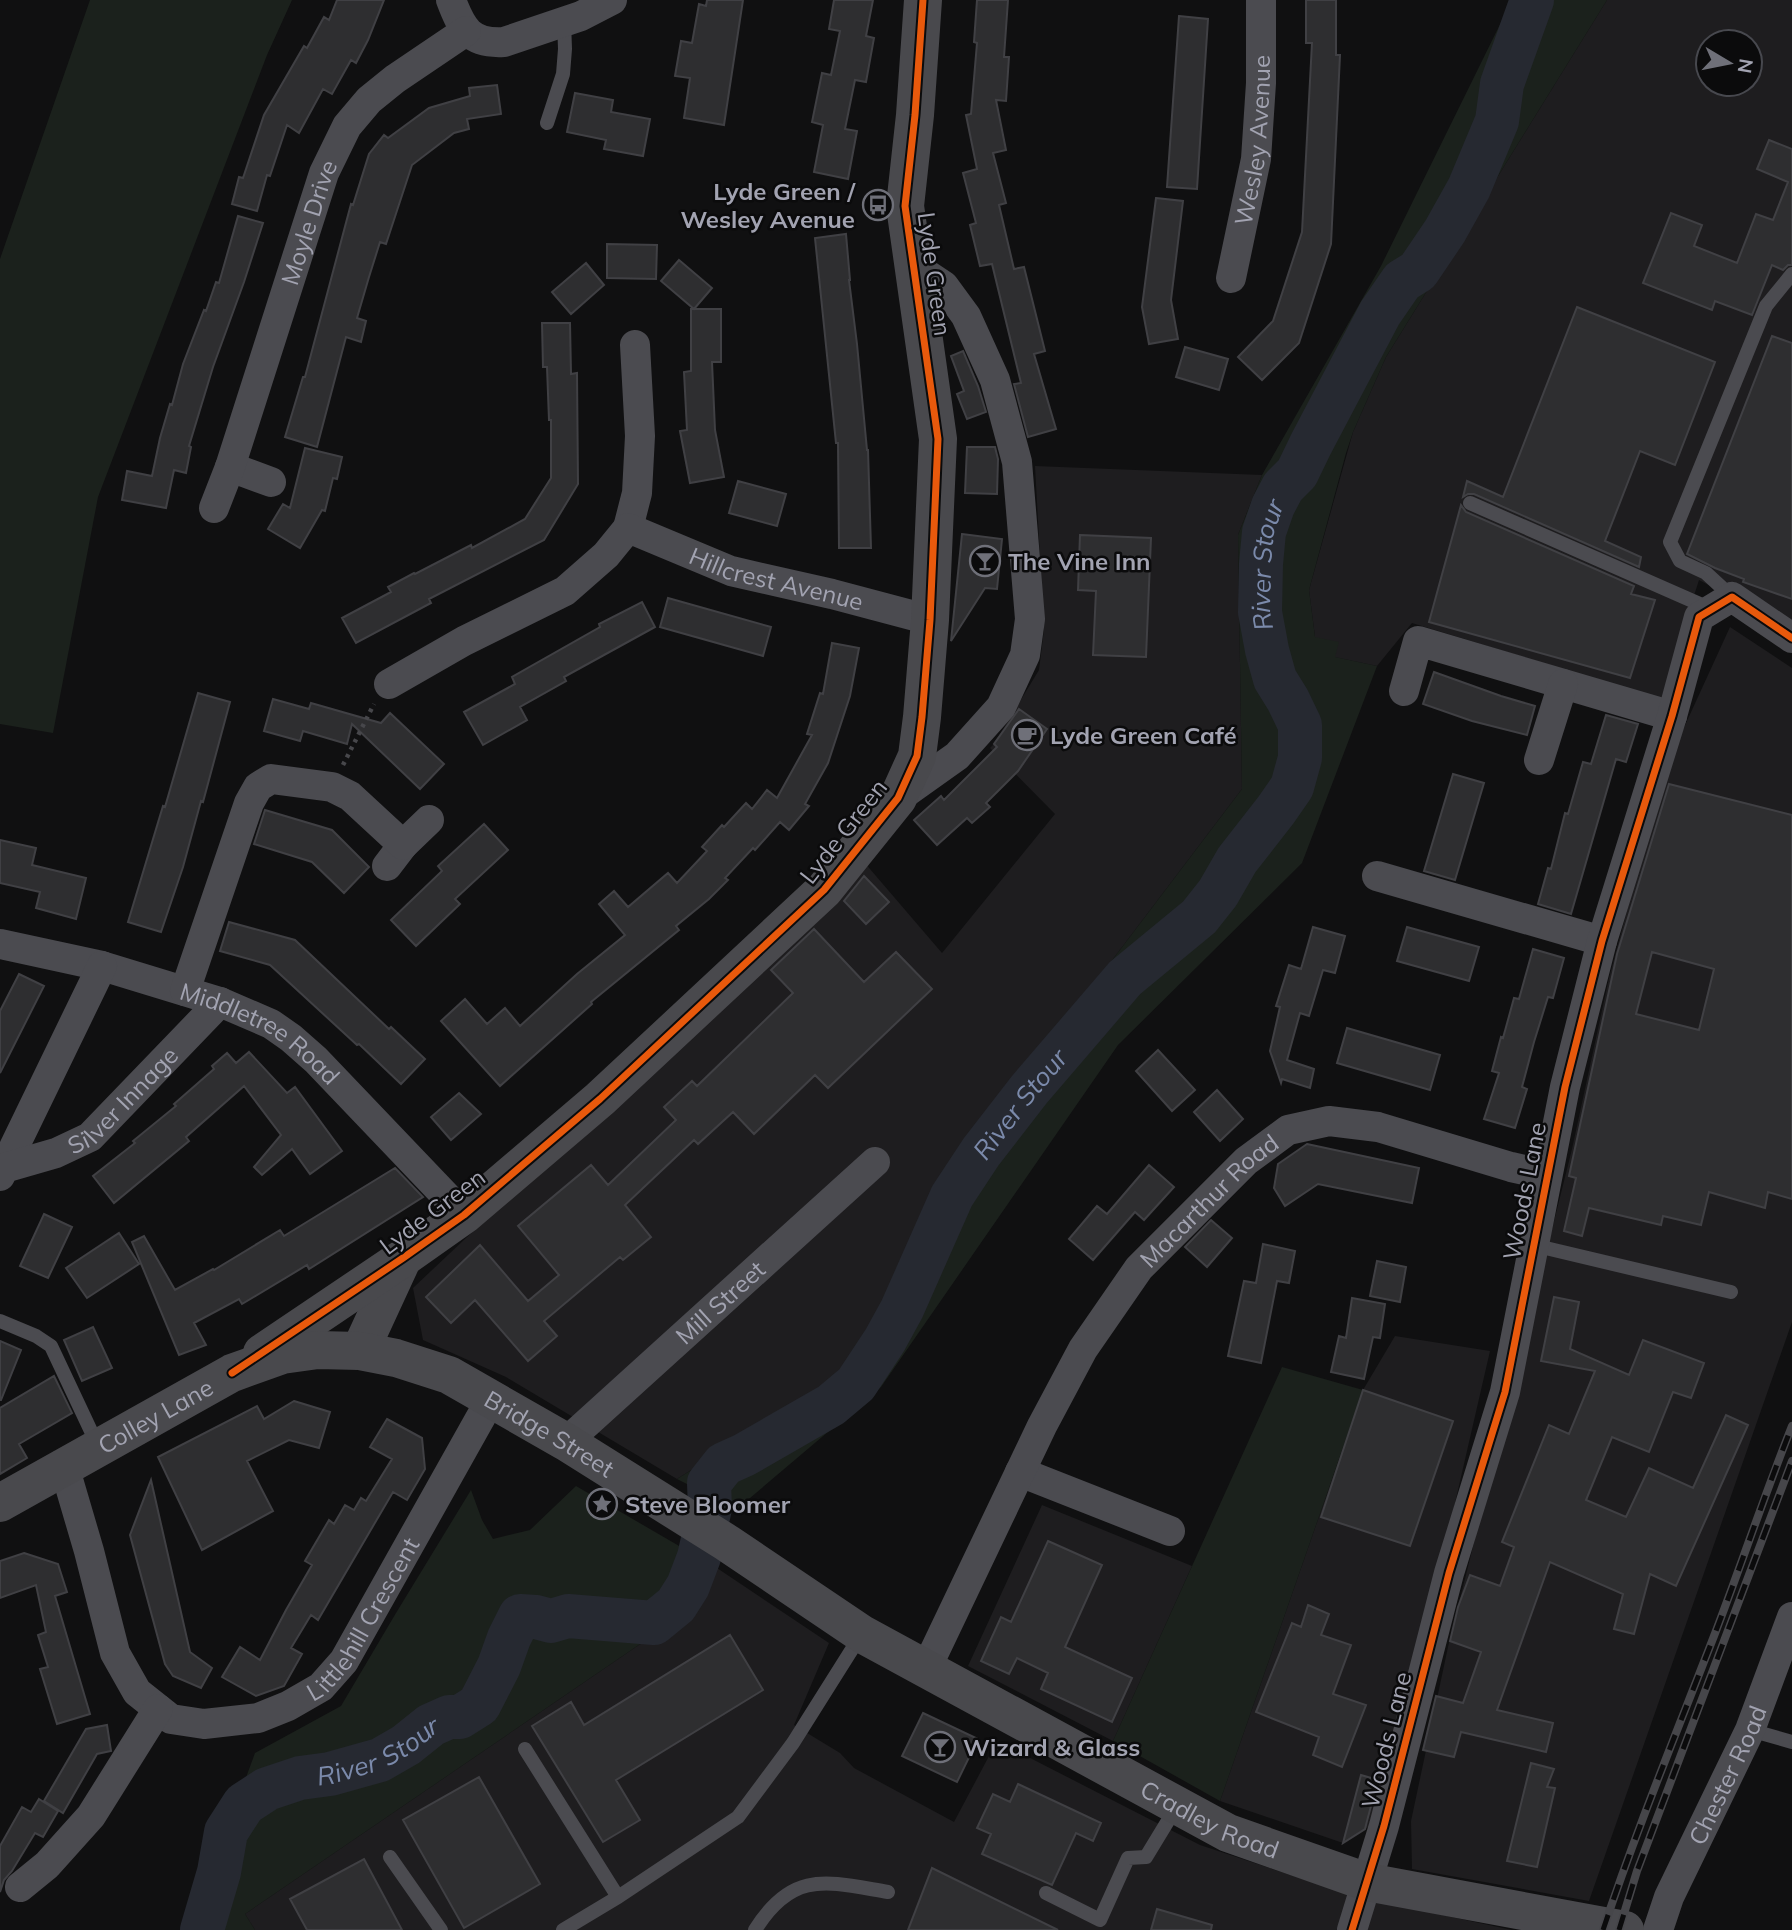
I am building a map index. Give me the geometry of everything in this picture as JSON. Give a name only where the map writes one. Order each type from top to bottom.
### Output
[{"type":"main road","name":"Lyde Green","points":[[232,1373],[464,1215],[600,1100],[824,890],[898,798],[917,756],[930,620],[938,439],[905,206],[923,0]]},
{"type":"main road","name":"Lyde Green","points":[[360,1351],[403,1258]]},
{"type":"main road","name":"Bridge Street","points":[[360,1351],[396,1358],[449,1375],[566,1442],[727,1542]]},
{"type":"main road","name":"Colley Lane","points":[[0,1503],[232,1373],[282,1355],[299,1352],[360,1351]]},
{"type":"main road","name":"Cradley Road","points":[[727,1542],[862,1633],[1228,1833],[1367,1882],[1625,1930]]},
{"type":"street","points":[[451,0],[460,25],[481,40],[492,43],[504,42],[581,16],[612,0]]},
{"type":"street","name":"Wesley Avenue","points":[[1231,278],[1256,159],[1261,83],[1261,0]]},
{"type":"street","name":"Moyle Drive","points":[[214,508],[230,467],[324,173],[347,126],[369,100],[395,79],[466,31]]},
{"type":"street","points":[[898,798],[957,756],[1001,707],[1025,655],[1030,619],[1017,462],[995,380],[966,316],[944,286],[914,265]]},
{"type":"street","points":[[389,684],[464,641],[565,590],[606,555],[628,528],[637,493],[640,436],[635,345]]},
{"type":"street","points":[[230,467],[271,482]]},
{"type":"street","name":"Hillcrest Avenue","points":[[628,528],[731,571],[930,620]]},
{"type":"street","points":[[1722,604],[1792,638]]},
{"type":"street","name":"Woods Lane","points":[[1352,1930],[1449,1573],[1505,1392],[1565,1087],[1602,941],[1672,716],[1699,617],[1722,604]]},
{"type":"street","points":[[1404,691],[1418,641],[1672,716]]},
{"type":"street","points":[[1539,760],[1563,684]]},
{"type":"street","points":[[186,991],[249,803],[258,787],[271,779],[332,788],[351,796],[395,855],[429,820]]},
{"type":"street","points":[[1377,876],[1602,941]]},
{"type":"street","name":"Middletree Road","points":[[0,944],[102,966],[220,1002],[271,1024],[316,1060],[464,1215]]},
{"type":"street","name":"Silver Innage","points":[[2,1172],[102,966]]},
{"type":"street","name":"Silver Innage","points":[[2,1172],[56,1153],[89,1137],[220,1002]]},
{"type":"street","name":"Macarthur Road","points":[[926,1667],[1042,1426],[1083,1349],[1139,1268],[1246,1161],[1288,1130],[1329,1121],[1378,1127],[1511,1167],[1547,1175]]},
{"type":"street","name":"Mill Street","points":[[566,1442],[875,1162]]},
{"type":"street","name":"Littlehill Crescent","points":[[64,1466],[115,1653],[137,1692],[170,1720],[204,1724],[258,1717],[288,1706],[321,1687],[344,1661],[491,1399]]},
{"type":"street","points":[[1020,1472],[1170,1531]]},
{"type":"street","name":"Chester Road","points":[[1658,1930],[1669,1897],[1750,1730],[1792,1617]]},
{"type":"street","points":[[20,1888],[47,1865],[91,1816],[158,1709]]},
{"type":"lane","points":[[547,123],[563,74],[564,21]]},
{"type":"lane","points":[[1722,604],[1706,573],[1680,561],[1670,542],[1766,306],[1792,274]]},
{"type":"lane","points":[[1470,503],[1722,604]]},
{"type":"lane","points":[[1533,1245],[1731,1292]]},
{"type":"lane","points":[[0,1321],[36,1336],[51,1346],[99,1447]]},
{"type":"lane","points":[[563,1930],[618,1897],[738,1817],[793,1743],[862,1633]]},
{"type":"lane","points":[[1750,1730],[1792,1742]]},
{"type":"lane","points":[[525,1749],[618,1897]]},
{"type":"lane","points":[[1046,1893],[1100,1920],[1128,1858],[1146,1857],[1177,1805]]},
{"type":"lane","points":[[390,1857],[441,1930]]},
{"type":"lane","points":[[755,1930],[769,1909],[788,1894],[807,1885],[827,1882],[888,1892]]},
{"type":"path","points":[[332,788],[377,698],[389,684]]},
{"type":"shaded area","points":[[90,0],[292,0],[267,55],[98,497],[53,733],[0,724],[0,259]]},
{"type":"shaded area","points":[[1512,0],[1607,0],[1386,357],[1353,432],[1309,590],[1315,637],[1339,642],[1335,657],[1377,666],[1302,863],[1118,1045],[881,1387],[737,1509],[677,1479],[852,1370],[922,1225],[972,1145],[1242,789],[1238,535],[1262,475],[1381,266]]},
{"type":"shaded area","points":[[1607,0],[1792,0],[1792,629],[1699,580],[1661,699],[1412,623],[1377,666],[1334,657],[1315,637],[1309,590],[1353,432],[1386,357]]},
{"type":"shaded area","points":[[1035,466],[1262,475],[1238,535],[1242,789],[972,1145],[922,1225],[852,1370],[677,1479],[506,1377],[423,1340],[413,1288],[864,862],[942,953],[1055,814],[990,748],[1039,670],[1044,630]]},
{"type":"shaded area","points":[[1730,627],[1792,668],[1792,1322],[1589,1901],[1412,1869],[1411,1821],[1448,1647],[1572,1149],[1609,978],[1665,769]]},
{"type":"shaded area","points":[[1395,1336],[1490,1351],[1449,1529],[1373,1824],[1343,1843],[1220,1801],[1363,1390]]},
{"type":"shaded area","points":[[1282,1367],[1363,1390],[1220,1801],[1113,1741]]},
{"type":"shaded area","points":[[576,1486],[717,1568],[687,1612],[245,1914],[255,1930],[202,1930],[219,1872],[226,1832],[255,1753],[341,1706],[471,1490],[482,1520],[493,1539],[530,1530]]},
{"type":"shaded area","points":[[1042,1505],[1192,1566],[1113,1741],[968,1666]]},
{"type":"shaded area","points":[[717,1568],[829,1643],[794,1725],[840,1753],[854,1768],[954,1822],[997,1741],[1200,1845],[1354,1896],[1512,1930],[255,1930],[245,1914],[687,1612]]},
{"type":"building","points":[[337,0],[384,0],[356,63],[351,60],[332,94],[323,89],[299,133],[287,125],[270,176],[267,175],[257,211],[232,204],[239,177],[243,178],[264,115],[304,46],[307,48],[324,17],[329,20]]},
{"type":"building","points":[[707,0],[743,0],[724,125],[684,118],[690,78],[675,76],[681,41],[692,43],[699,4],[706,6]]},
{"type":"building","points":[[834,0],[873,0],[866,36],[874,38],[866,82],[855,80],[845,129],[857,131],[848,179],[814,172],[823,125],[812,122],[822,73],[831,75],[840,31],[829,29]]},
{"type":"building","points":[[977,0],[1008,0],[1004,57],[1009,57],[1006,101],[996,100],[1006,150],[993,153],[1006,203],[999,205],[1014,269],[1024,267],[1045,351],[1034,354],[1056,429],[1028,437],[1014,384],[1021,383],[992,264],[980,266],[970,225],[976,223],[963,173],[977,169],[966,115],[971,114],[977,43],[974,42]]},
{"type":"building","points":[[1306,0],[1336,0],[1336,55],[1340,55],[1331,244],[1299,343],[1262,380],[1238,357],[1273,321],[1302,232],[1312,43],[1306,43]]},
{"type":"building","points":[[1179,16],[1208,19],[1197,189],[1167,187]]},
{"type":"building","points":[[497,85],[501,114],[467,119],[469,129],[454,133],[412,165],[386,244],[380,242],[357,318],[366,321],[361,342],[346,337],[317,447],[285,437],[305,377],[351,204],[353,205],[369,154],[384,135],[388,138],[429,108],[470,96],[469,88]]},
{"type":"building","points":[[575,93],[613,100],[611,112],[650,119],[643,156],[604,149],[606,140],[567,132]]},
{"type":"building","points":[[1769,140],[1792,149],[1792,265],[1783,270],[1772,265],[1752,315],[1715,301],[1712,310],[1643,283],[1671,213],[1702,225],[1694,246],[1737,263],[1756,214],[1773,220],[1788,182],[1757,169]]},
{"type":"building","points":[[1156,198],[1183,201],[1171,300],[1178,339],[1149,344],[1142,307]]},
{"type":"building","points":[[238,216],[263,223],[213,367],[189,446],[186,473],[174,470],[166,508],[122,500],[127,471],[152,476],[160,438],[183,364],[216,282],[219,283]]},
{"type":"building","points":[[846,234],[868,450],[871,548],[839,548],[838,443],[815,238]]},
{"type":"building","points":[[607,244],[657,245],[656,279],[607,278]]},
{"type":"building","points":[[679,260],[712,288],[694,309],[661,281]]},
{"type":"building","points":[[586,263],[604,285],[571,314],[552,292]]},
{"type":"building","points":[[1577,307],[1715,362],[1675,465],[1640,451],[1605,541],[1641,557],[1639,567],[1474,494],[1463,497],[1467,481],[1503,497]]},
{"type":"building","points":[[691,309],[721,309],[721,362],[712,362],[715,430],[724,477],[690,483],[680,431],[687,430],[684,372],[691,371]]},
{"type":"building","points":[[542,323],[570,323],[571,374],[577,373],[578,484],[544,540],[429,599],[431,603],[356,643],[342,618],[391,592],[388,587],[471,545],[472,548],[525,519],[551,478],[551,420],[547,367],[543,367]]},
{"type":"building","points":[[1772,336],[1792,343],[1792,599],[1743,582],[1744,579],[1687,554]]},
{"type":"building","points":[[1185,347],[1228,359],[1219,390],[1176,377]]},
{"type":"building","points":[[963,351],[986,412],[967,419],[957,394],[964,391],[951,356]]},
{"type":"building","points":[[967,447],[995,447],[998,459],[997,494],[965,493]]},
{"type":"building","points":[[305,448],[342,457],[337,479],[333,478],[325,511],[322,510],[300,548],[268,529],[283,504],[290,508]]},
{"type":"building","points":[[738,481],[786,494],[777,526],[729,513]]},
{"type":"building","points":[[1461,505],[1466,512],[1634,586],[1631,594],[1655,600],[1630,678],[1429,622]]},
{"type":"building","points":[[962,534],[1002,539],[997,589],[985,588],[951,641]]},
{"type":"building","points":[[1080,535],[1151,538],[1146,657],[1093,655],[1096,591],[1078,590]]},
{"type":"building","points":[[668,598],[771,627],[763,656],[660,627]]},
{"type":"building","points":[[642,602],[655,627],[564,677],[566,681],[520,707],[527,720],[483,745],[464,712],[515,684],[512,677],[600,627],[599,624]]},
{"type":"building","points":[[832,643],[859,648],[850,696],[828,763],[805,804],[809,806],[789,830],[780,822],[725,878],[728,880],[709,899],[676,926],[679,930],[591,1002],[592,1004],[500,1086],[441,1021],[465,999],[487,1024],[505,1008],[520,1026],[625,935],[599,904],[614,891],[628,907],[668,873],[677,883],[707,851],[702,847],[746,803],[752,809],[767,790],[777,798],[812,735],[807,734],[820,693],[823,694]]},
{"type":"building","points":[[1434,672],[1535,706],[1527,735],[1472,721],[1423,704]]},
{"type":"building","points":[[198,693],[230,702],[203,802],[201,801],[161,932],[128,922]]},
{"type":"building","points":[[273,699],[309,709],[311,703],[381,723],[390,713],[444,764],[420,789],[352,724],[347,744],[303,731],[300,741],[264,731]]},
{"type":"building","points":[[1019,709],[1047,729],[1018,771],[986,803],[990,807],[972,823],[967,818],[937,845],[914,820],[941,796],[944,800],[997,747],[994,744]]},
{"type":"building","points":[[1606,715],[1638,724],[1626,762],[1616,759],[1571,914],[1538,904],[1583,762],[1591,764]]},
{"type":"building","points":[[1453,774],[1484,783],[1455,880],[1424,871]]},
{"type":"building","points":[[1669,784],[1792,815],[1792,1199],[1768,1192],[1765,1208],[1709,1192],[1701,1225],[1663,1216],[1661,1225],[1589,1208],[1582,1236],[1564,1231],[1576,1178],[1569,1176],[1617,954]],"holes":[[[1652,952],[1714,969],[1699,1030],[1636,1014]]]},
{"type":"building","points":[[265,810],[332,830],[369,867],[344,893],[312,862],[254,844]]},
{"type":"building","points":[[484,824],[508,850],[455,899],[460,904],[416,946],[391,920],[442,871],[438,866]]},
{"type":"building","points":[[0,840],[36,848],[32,865],[86,878],[76,919],[36,908],[40,892],[0,883]]},
{"type":"building","points":[[864,876],[889,902],[866,924],[844,901]]},
{"type":"building","points":[[229,922],[295,940],[389,1029],[391,1027],[425,1059],[401,1084],[270,965],[220,951]]},
{"type":"building","points":[[1313,927],[1345,936],[1335,973],[1323,970],[1309,1016],[1300,1013],[1287,1060],[1314,1069],[1310,1088],[1282,1079],[1281,1083],[1270,1051],[1280,1007],[1276,1006],[1289,965],[1301,969]]},
{"type":"building","points":[[1407,927],[1479,947],[1469,981],[1397,961]]},
{"type":"building","points":[[814,929],[864,982],[896,952],[932,989],[828,1088],[815,1075],[754,1134],[733,1112],[698,1144],[694,1140],[625,1205],[651,1237],[623,1260],[620,1257],[544,1321],[557,1336],[528,1361],[475,1300],[451,1323],[426,1297],[480,1245],[528,1301],[559,1275],[518,1226],[591,1165],[608,1185],[676,1120],[664,1107],[692,1081],[697,1086],[793,993],[771,970]]},
{"type":"building","points":[[1533,949],[1564,958],[1553,998],[1548,997],[1534,1042],[1522,1087],[1527,1089],[1515,1128],[1484,1119],[1499,1073],[1492,1071],[1501,1037],[1503,1038],[1514,998],[1519,999]]},
{"type":"building","points":[[19,974],[44,986],[0,1073],[0,1011]]},
{"type":"building","points":[[1347,1028],[1440,1055],[1430,1090],[1337,1063]]},
{"type":"building","points":[[1158,1050],[1195,1090],[1172,1111],[1136,1071]]},
{"type":"building","points":[[249,1052],[287,1093],[295,1087],[342,1151],[310,1174],[292,1149],[262,1175],[254,1167],[281,1135],[244,1086],[186,1137],[189,1141],[114,1203],[93,1176],[176,1106],[174,1104],[214,1069],[212,1066],[227,1053],[236,1063]]},
{"type":"building","points":[[1217,1090],[1243,1119],[1220,1141],[1194,1112]]},
{"type":"building","points":[[459,1093],[481,1114],[451,1140],[431,1117]]},
{"type":"building","points":[[1307,1144],[1419,1168],[1412,1203],[1318,1184],[1285,1206],[1274,1188],[1278,1164]]},
{"type":"building","points":[[1149,1165],[1174,1187],[1144,1220],[1135,1212],[1093,1260],[1069,1239],[1097,1206],[1107,1214]]},
{"type":"building","points":[[395,1168],[423,1197],[309,1269],[307,1265],[242,1304],[239,1299],[194,1323],[206,1345],[179,1355],[132,1242],[144,1236],[175,1290],[280,1230],[284,1236]]},
{"type":"building","points":[[44,1214],[72,1227],[48,1278],[20,1266]]},
{"type":"building","points":[[1211,1220],[1232,1238],[1207,1267],[1185,1247]]},
{"type":"building","points":[[119,1233],[139,1264],[87,1298],[66,1268]]},
{"type":"building","points":[[1263,1244],[1295,1251],[1289,1283],[1277,1281],[1261,1363],[1228,1356],[1244,1281],[1256,1283]]},
{"type":"building","points":[[1377,1261],[1406,1267],[1400,1302],[1370,1296]]},
{"type":"building","points":[[1554,1297],[1579,1302],[1570,1349],[1629,1375],[1643,1340],[1704,1363],[1691,1398],[1673,1392],[1649,1452],[1612,1437],[1586,1500],[1626,1517],[1649,1468],[1693,1488],[1726,1415],[1748,1425],[1676,1586],[1650,1574],[1634,1634],[1614,1629],[1623,1594],[1550,1562],[1497,1710],[1553,1723],[1546,1752],[1461,1732],[1454,1757],[1423,1750],[1436,1696],[1463,1703],[1481,1652],[1450,1641],[1458,1607],[1470,1575],[1500,1586],[1514,1547],[1502,1542],[1549,1425],[1569,1434],[1595,1371],[1541,1361]]},
{"type":"building","points":[[1352,1298],[1385,1304],[1380,1338],[1373,1337],[1364,1379],[1331,1372],[1339,1336],[1346,1338]]},
{"type":"building","points":[[93,1327],[112,1368],[82,1381],[64,1340]]},
{"type":"building","points":[[0,1341],[21,1350],[1,1400],[0,1400]]},
{"type":"building","points":[[54,1376],[72,1413],[19,1444],[27,1458],[0,1474],[0,1408]]},
{"type":"building","points":[[1363,1390],[1453,1421],[1410,1546],[1321,1517]]},
{"type":"building","points":[[294,1401],[330,1412],[319,1448],[289,1440],[247,1461],[273,1511],[202,1550],[158,1457],[257,1406],[264,1419]]},
{"type":"building","points":[[387,1419],[422,1438],[425,1469],[407,1500],[393,1492],[318,1620],[311,1615],[291,1648],[302,1654],[284,1686],[256,1696],[222,1677],[240,1647],[260,1660],[312,1565],[305,1561],[329,1520],[334,1524],[345,1505],[354,1510],[361,1498],[366,1501],[392,1459],[370,1447]]},
{"type":"building","points":[[151,1480],[190,1652],[212,1668],[201,1688],[173,1676],[165,1664],[130,1535]]},
{"type":"building","points":[[1048,1541],[1102,1565],[1065,1647],[1132,1678],[1112,1722],[1041,1689],[1048,1673],[1017,1658],[1009,1674],[981,1661],[1001,1617],[1011,1622]]},
{"type":"building","points":[[24,1553],[58,1564],[67,1592],[55,1596],[90,1714],[57,1724],[40,1669],[48,1667],[38,1635],[46,1632],[36,1585],[0,1598],[0,1561]]},
{"type":"building","points":[[1308,1605],[1329,1614],[1321,1635],[1351,1645],[1333,1694],[1366,1705],[1342,1767],[1313,1755],[1319,1737],[1256,1712],[1292,1623],[1301,1627]]},
{"type":"building","points":[[730,1635],[763,1690],[616,1780],[640,1820],[603,1842],[532,1726],[571,1702],[584,1725]]},
{"type":"building","points":[[923,1713],[978,1739],[957,1782],[902,1756]]},
{"type":"building","points":[[107,1725],[111,1751],[97,1754],[63,1813],[44,1801],[86,1729]]},
{"type":"building","points":[[1531,1763],[1554,1769],[1547,1787],[1555,1788],[1537,1867],[1507,1861]]},
{"type":"building","points":[[1361,1775],[1378,1780],[1365,1829],[1343,1843]]},
{"type":"building","points":[[479,1777],[540,1884],[464,1928],[403,1820]]},
{"type":"building","points":[[1018,1784],[1101,1823],[1093,1841],[1076,1833],[1052,1885],[982,1854],[991,1834],[977,1828],[993,1794],[1010,1802]]},
{"type":"building","points":[[39,1799],[58,1811],[43,1837],[35,1833],[4,1880],[0,1892],[0,1846],[22,1807],[31,1812]]},
{"type":"building","points":[[364,1859],[402,1930],[307,1930],[290,1899]]},
{"type":"building","points":[[932,1868],[1058,1930],[908,1930]]},
{"type":"building","points":[[1157,1909],[1212,1925],[1211,1930],[1151,1930]]},
{"type":"waterway","name":"River Stour","points":[[202,1930],[219,1872],[226,1832],[244,1804],[267,1789],[300,1778],[330,1774],[380,1760],[406,1745],[431,1725],[449,1717],[460,1717],[479,1705],[520,1616],[551,1621],[568,1616],[654,1623],[676,1605],[688,1586],[699,1557],[710,1508],[709,1483],[724,1464],[831,1405],[856,1384],[902,1309],[952,1196],[981,1152],[1029,1090],[1125,978],[1199,917],[1218,893],[1237,860],[1292,787],[1300,758],[1300,725],[1275,679],[1267,650],[1260,612],[1264,532],[1283,487],[1297,473],[1380,313],[1402,281],[1418,271],[1469,188],[1497,121],[1502,84],[1532,0]]},
{"type":"railway","points":[[1603,1930],[1792,1426]]},
{"type":"railway","points":[[1619,1930],[1637,1871],[1792,1461]]},
{"type":"cycle path","points":[[232,1373],[464,1215],[600,1099],[824,890],[898,798],[917,756],[922,717],[930,620],[938,439],[905,206],[923,0]]},
{"type":"cycle path","points":[[1352,1930],[1384,1826],[1449,1573],[1505,1392],[1565,1087],[1602,941],[1672,716],[1699,617],[1732,597],[1792,638]]},
{"type":"place","name":"Lyde Green / Wesley Avenue","points":[[878,205]]},
{"type":"place","name":"The Vine Inn","points":[[985,561]]},
{"type":"place","name":"Lyde Green Café","points":[[1027,735]]},
{"type":"place","name":"Steve Bloomer","points":[[602,1504]]},
{"type":"place","name":"Wizard & Glass","points":[[940,1747]]}]
